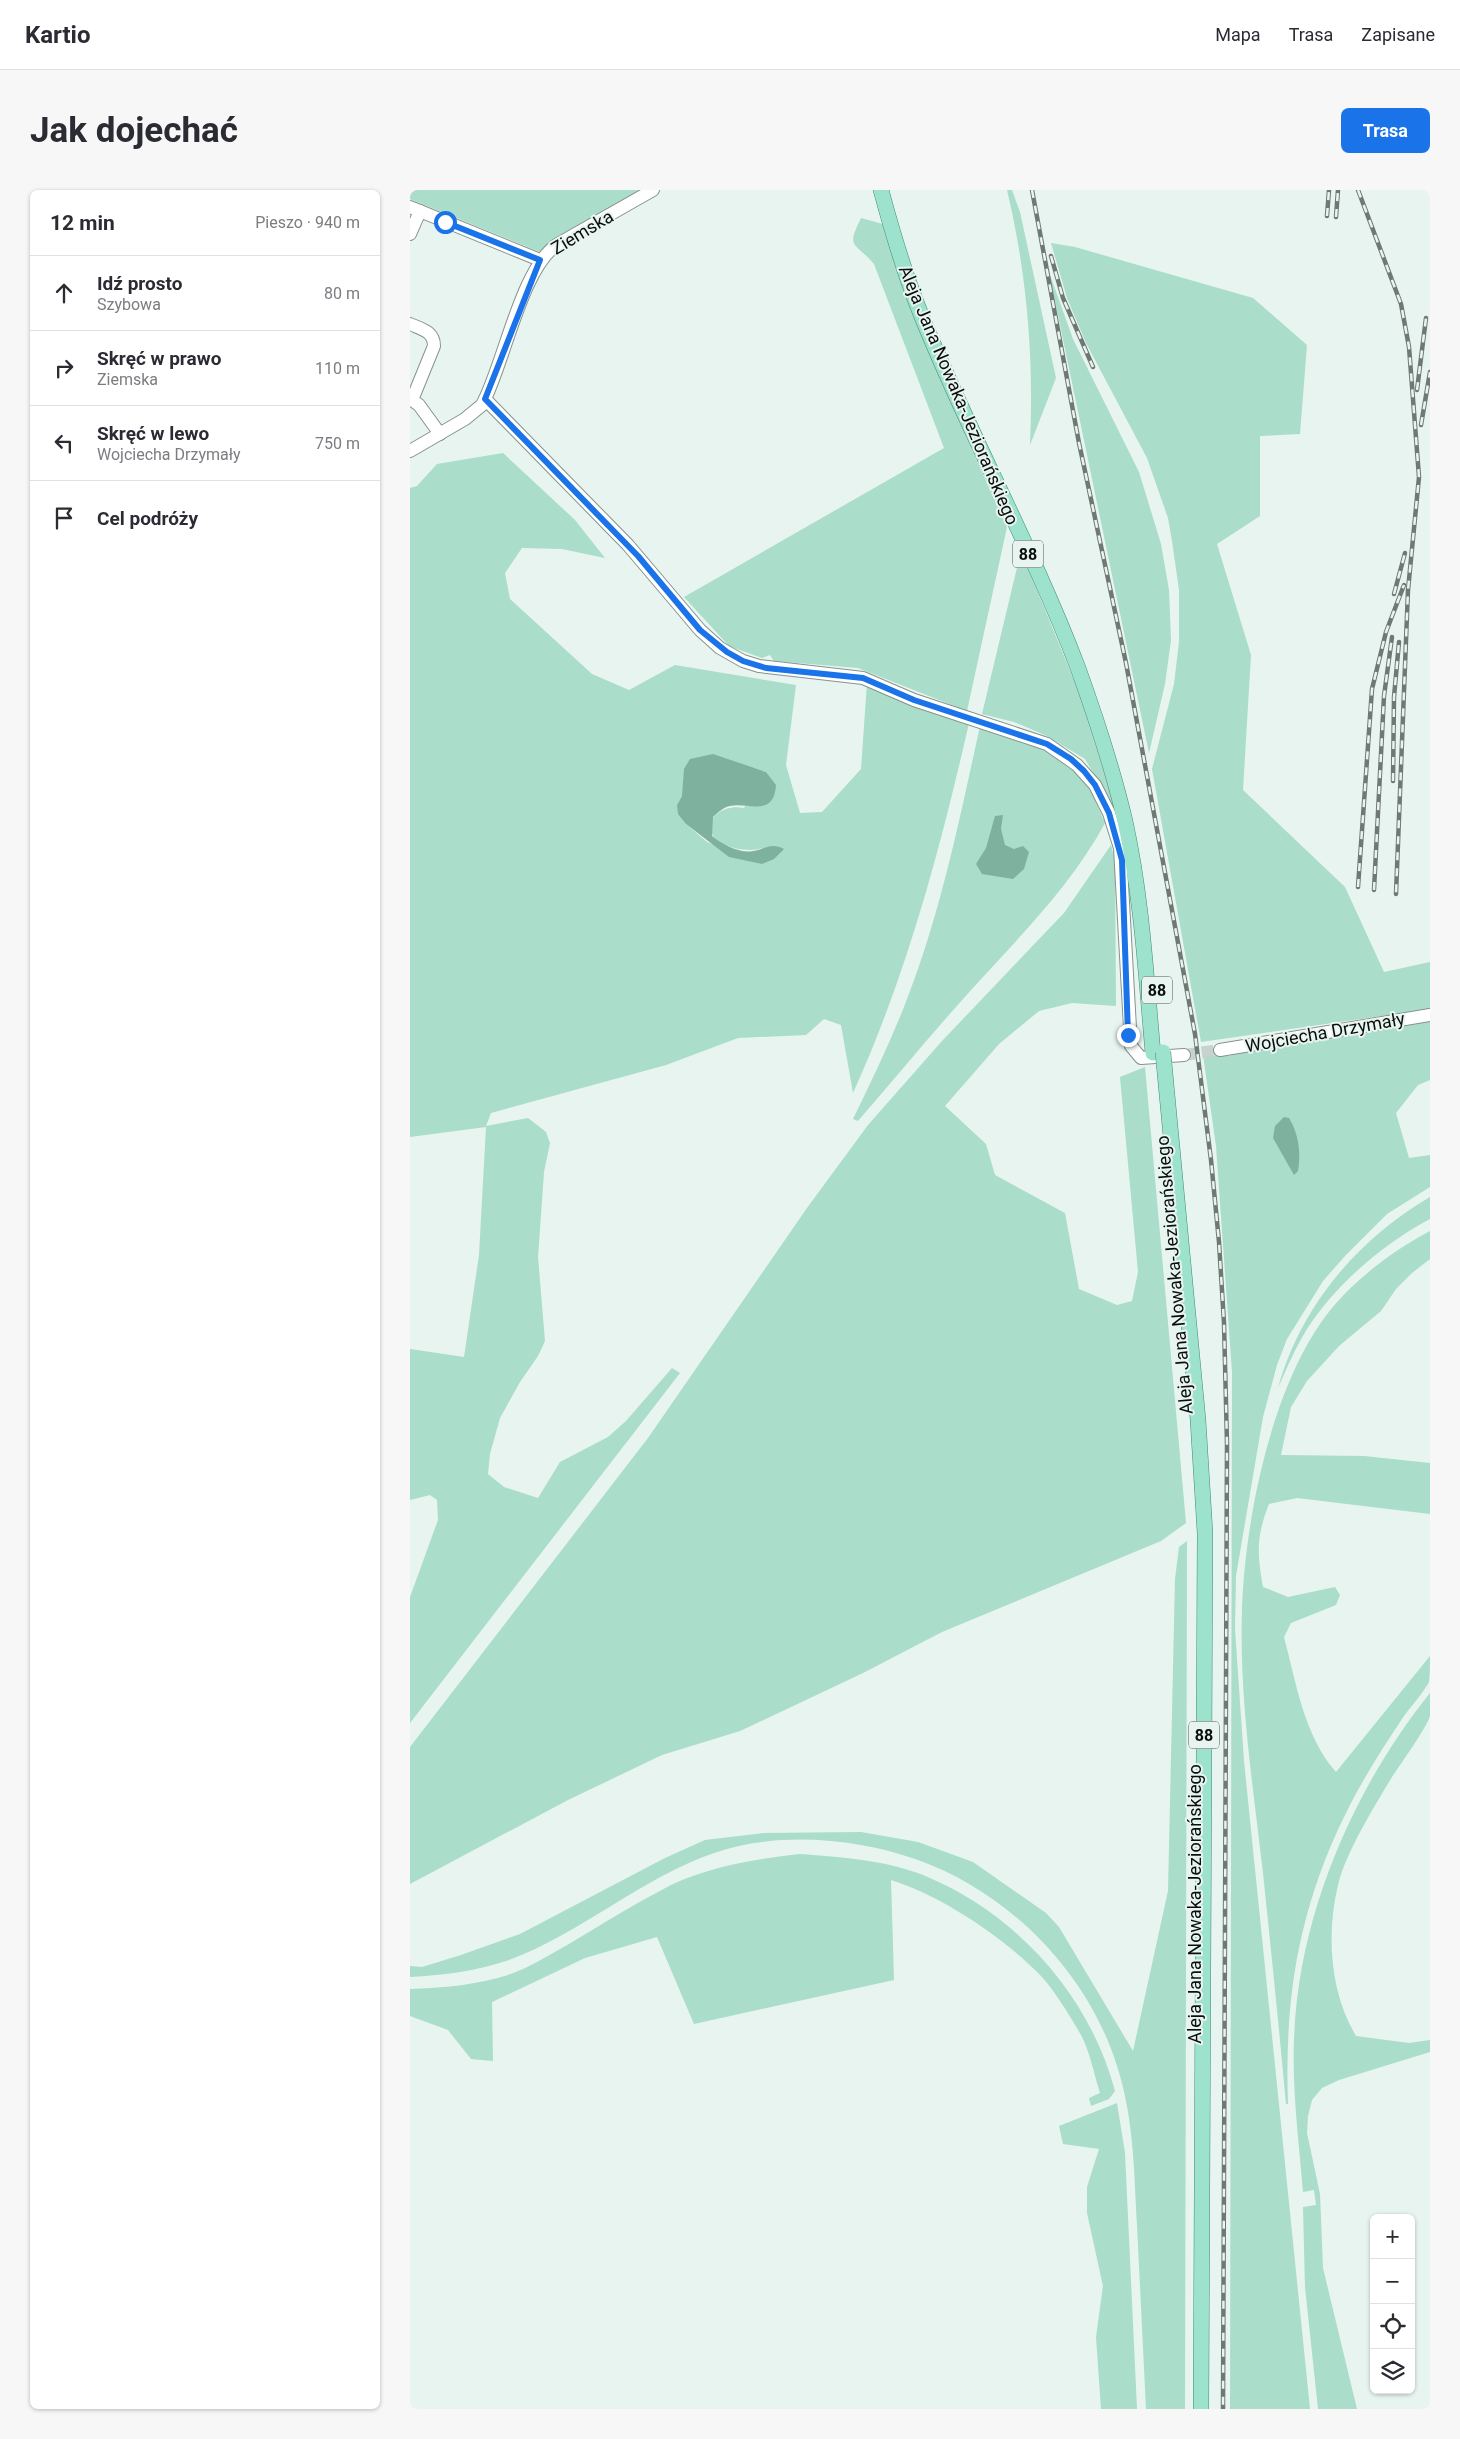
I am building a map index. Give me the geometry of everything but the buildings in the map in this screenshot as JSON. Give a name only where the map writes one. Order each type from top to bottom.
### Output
[{"type":"main road","name":"Aleja Jana Nowaka-Jeziorańskiego","points":[[881,190],[901,260],[920,311],[1059,622],[1094,712],[1125,820],[1142,928],[1159,1058],[1198,1420],[1205,1533],[1201,2409]]},
{"type":"main road","name":"Aleja Jana Nowaka-Jeziorańskiego","points":[[891,190],[903,233],[929,308],[1068,618],[1103,708],[1133,816],[1142,857],[1152,927],[1159,1058],[1195,1533],[1192,2409]]},
{"type":"street","name":"Ziemska","points":[[410,451],[476,412],[485,399],[540,260],[558,244],[653,190]]},
{"type":"street","points":[[410,234],[415,209],[540,260]]},
{"type":"street","points":[[410,324],[430,333],[434,339],[434,346],[411,399],[419,405],[440,434]]},
{"type":"street","points":[[485,399],[638,556],[700,630],[727,652],[743,661],[766,668],[863,678],[914,700],[1047,744],[1078,765],[1095,785],[1102,798],[1114,825],[1120,848],[1123,874],[1127,998],[1131,1046],[1141,1058],[1184,1055]]},
{"type":"street","name":"Wojciecha Drzymały","points":[[1220,1050],[1430,1014]]},
{"type":"shaded area","points":[[410,190],[646,190],[540,252],[410,199]]},
{"type":"shaded area","points":[[1007,190],[1012,190],[1020,212],[1056,378],[1030,445],[1031,380],[1028,316],[1020,253]]},
{"type":"shaded area","points":[[861,218],[883,224],[895,264],[966,437],[1007,527],[967,711],[858,668],[774,661],[770,655],[762,658],[729,646],[684,597],[944,448],[874,264],[854,244],[854,235]]},
{"type":"shaded area","points":[[1051,243],[1075,247],[1253,298],[1307,345],[1300,434],[1260,436],[1260,516],[1217,544],[1251,655],[1243,790],[1345,887],[1384,972],[1430,962],[1430,1009],[1201,1042],[1152,769],[1174,684],[1179,642],[1179,590],[1168,518],[1147,458],[1086,343],[1067,298]]},
{"type":"shaded area","points":[[1049,272],[1073,339],[1139,472],[1161,544],[1169,590],[1171,640],[1165,684],[1149,753]]},
{"type":"shaded area","points":[[503,453],[575,520],[605,558],[562,549],[522,548],[505,573],[510,599],[592,674],[629,690],[675,665],[796,685],[786,765],[800,813],[822,812],[861,769],[867,683],[969,723],[934,865],[906,957],[890,1003],[853,1093],[841,1025],[824,1019],[806,1035],[738,1038],[666,1065],[491,1113],[486,1126],[528,1118],[546,1132],[550,1143],[544,1172],[538,1257],[545,1341],[538,1356],[520,1382],[500,1418],[490,1454],[488,1474],[504,1487],[538,1498],[560,1462],[608,1437],[626,1421],[672,1368],[680,1373],[410,1723],[410,1597],[438,1520],[437,1500],[430,1495],[410,1500],[410,1349],[464,1357],[479,1255],[486,1127],[410,1137],[410,488],[417,486],[437,464]],"holes":[[[754,768],[766,772],[744,808],[731,808],[719,812],[714,816],[710,827],[715,839],[727,846],[750,850],[762,848],[762,864],[707,842],[686,824],[677,805],[682,796]]]},
{"type":"shaded area","points":[[1021,551],[1082,700],[1116,812],[1085,759],[1047,736],[1014,722],[982,714]]},
{"type":"shaded area","points":[[980,726],[1043,749],[1086,780],[1105,823],[1077,868],[1044,910],[957,1005],[858,1121],[853,1119],[896,1026],[927,942],[947,871]]},
{"type":"shaded area","points":[[713,754],[766,772],[776,785],[774,795],[770,802],[765,805],[730,806],[719,812],[713,817],[712,836],[737,850],[748,852],[772,846],[784,849],[774,859],[762,864],[729,857],[686,824],[678,814],[677,805],[682,796],[684,769],[690,759]]},
{"type":"shaded area","points":[[1003,815],[1001,829],[1005,845],[1014,849],[1023,846],[1029,852],[1024,869],[1013,879],[982,874],[976,864],[986,848],[995,816]]},
{"type":"shaded area","points":[[1111,845],[1115,861],[1116,1006],[1072,1003],[1039,1011],[999,1044],[945,1106],[986,1144],[995,1175],[1065,1213],[1079,1289],[1117,1305],[1132,1301],[1138,1272],[1120,1077],[1145,1067],[1186,1523],[1161,1541],[942,1632],[863,1673],[740,1731],[662,1755],[568,1800],[410,1884],[410,1747],[648,1438],[807,1208],[868,1125],[942,1041],[1064,913]]},
{"type":"shaded area","points":[[1430,1022],[1430,1080],[1418,1085],[1396,1113],[1409,1158],[1430,1155],[1430,1187],[1387,1214],[1345,1256],[1323,1281],[1287,1339],[1277,1365],[1263,1417],[1236,1576],[1235,1629],[1244,1761],[1310,2409],[1230,2409],[1232,1372],[1216,1146],[1203,1055],[1231,1056],[1231,1052]]},
{"type":"shaded area","points":[[1284,1117],[1289,1118],[1298,1144],[1298,1171],[1294,1175],[1273,1138],[1275,1126]]},
{"type":"shaded area","points":[[1430,1197],[1430,1219],[1395,1240],[1362,1266],[1319,1312],[1299,1343],[1278,1388],[1288,1358],[1301,1330],[1335,1278],[1379,1233],[1403,1214]]},
{"type":"shaded area","points":[[1430,1231],[1430,1259],[1412,1273],[1396,1289],[1381,1311],[1339,1346],[1307,1381],[1291,1407],[1281,1455],[1364,1456],[1430,1463],[1430,1514],[1297,1498],[1269,1504],[1260,1536],[1259,1554],[1263,1587],[1288,1597],[1335,1587],[1340,1595],[1336,1605],[1291,1623],[1284,1637],[1302,1708],[1316,1742],[1336,1772],[1430,1656],[1429,1682],[1402,1719],[1363,1781],[1333,1840],[1319,1876],[1299,1949],[1293,1986],[1287,2063],[1288,2104],[1286,2104],[1251,1774],[1243,1675],[1242,1609],[1244,1574],[1255,1497],[1264,1457],[1290,1381],[1306,1347],[1325,1317],[1335,1304],[1373,1268],[1401,1248]]},
{"type":"shaded area","points":[[1187,1541],[1185,2409],[1146,2409],[1135,2185],[1130,2125],[1123,2086],[1104,2032],[1087,1999],[1066,1969],[1041,1940],[1014,1915],[984,1893],[952,1875],[894,1852],[843,1842],[790,1840],[739,1846],[714,1853],[687,1864],[636,1891],[561,1936],[509,1960],[460,1972],[410,1977],[410,1966],[422,1967],[520,1934],[665,1858],[705,1840],[764,1833],[861,1832],[918,1842],[973,1862],[1046,1913],[1059,1927],[1133,2051],[1168,1891],[1175,1579],[1179,1547]]},
{"type":"shaded area","points":[[1430,1693],[1430,1716],[1428,1721],[1392,1777],[1354,1844],[1342,1872],[1334,1904],[1332,1943],[1336,1982],[1347,2019],[1356,2036],[1409,2043],[1430,2040],[1430,2052],[1339,2080],[1322,2088],[1312,2100],[1308,2116],[1307,2133],[1320,2194],[1323,2268],[1357,2409],[1318,2409],[1305,2287],[1303,2207],[1316,2205],[1314,2190],[1303,2192],[1295,2097],[1294,2040],[1298,1993],[1306,1947],[1318,1901],[1354,1812],[1402,1730]]},
{"type":"shaded area","points":[[800,1854],[862,1860],[908,1870],[957,1891],[989,1911],[1018,1934],[1044,1961],[1067,1990],[1087,2022],[1103,2055],[1115,2091],[1109,2099],[1091,2106],[1089,2098],[1100,2093],[1087,2049],[1068,2012],[1040,1975],[1008,1946],[971,1919],[931,1896],[891,1880],[894,1980],[694,2024],[657,1937],[585,1958],[492,2002],[493,2061],[471,2059],[448,2030],[410,2016],[410,1989],[459,1985],[508,1975],[539,1961],[645,1899],[687,1878],[734,1864]]},
{"type":"shaded area","points":[[1117,2103],[1125,2153],[1137,2409],[1101,2409],[1096,2337],[1103,2286],[1087,2213],[1087,2187],[1099,2149],[1063,2144],[1059,2126]]},
{"type":"tunnel","points":[[1184,1055],[1220,1050]]},
{"type":"railway","points":[[1032,190],[1079,443],[1126,663],[1195,1034],[1219,1242],[1224,1323],[1227,1444],[1223,2409]]},
{"type":"railway","points":[[1327,216],[1329,190]]},
{"type":"railway","points":[[1336,217],[1338,190]]},
{"type":"railway","points":[[1358,190],[1401,304],[1409,347],[1419,477],[1408,590],[1396,894]]},
{"type":"railway","points":[[1051,256],[1063,298],[1093,367]]},
{"type":"railway","points":[[1417,390],[1426,318]]},
{"type":"railway","points":[[1421,425],[1430,372]]},
{"type":"railway","points":[[1394,594],[1405,553]]},
{"type":"railway","points":[[1358,887],[1372,689],[1386,632],[1404,585]]},
{"type":"railway","points":[[1374,890],[1384,696],[1392,637]]},
{"type":"railway","points":[[1393,781],[1394,697],[1399,642]]},
{"type":"route","points":[[445,222],[540,260],[485,399],[502,414],[628,545],[700,630],[720,648],[743,661],[766,668],[849,675],[863,678],[914,700],[1047,744],[1071,759],[1090,778],[1109,813],[1122,860],[1128,1035]]}]
